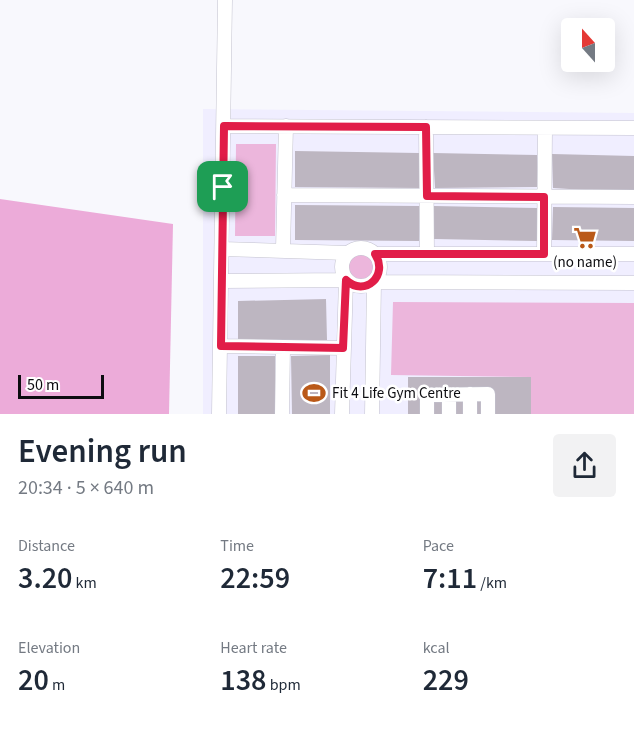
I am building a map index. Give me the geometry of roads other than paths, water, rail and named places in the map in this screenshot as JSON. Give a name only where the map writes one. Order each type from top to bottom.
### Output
[{"type":"street","points":[[219,414],[225,0]]},
{"type":"street","points":[[224,126],[634,128]]},
{"type":"street","points":[[283,249],[286,126]]},
{"type":"street","points":[[426,127],[427,254]]},
{"type":"street","points":[[544,254],[545,128]]},
{"type":"street","points":[[284,195],[634,197]]},
{"type":"street","points":[[222,249],[283,249],[347,253],[358,248],[370,250],[375,254],[379,259],[380,271],[374,282],[372,414]]},
{"type":"street","points":[[342,414],[346,280],[341,265],[347,253]]},
{"type":"street","points":[[375,254],[634,254]]},
{"type":"street","points":[[222,281],[346,280],[355,286],[362,287],[374,282],[634,283]]},
{"type":"street","points":[[221,346],[343,348]]},
{"type":"street","points":[[282,414],[283,347]]},
{"type":"street","points":[[470,394],[470,414]]},
{"type":"street","points":[[427,414],[426,395],[470,394],[488,394],[488,414]]},
{"type":"street","points":[[449,395],[449,414]]},
{"type":"place","name":"(no name)","points":[[585,238]]},
{"type":"place","name":"Fit 4 Life Gym Centre","points":[[314,393]]}]
